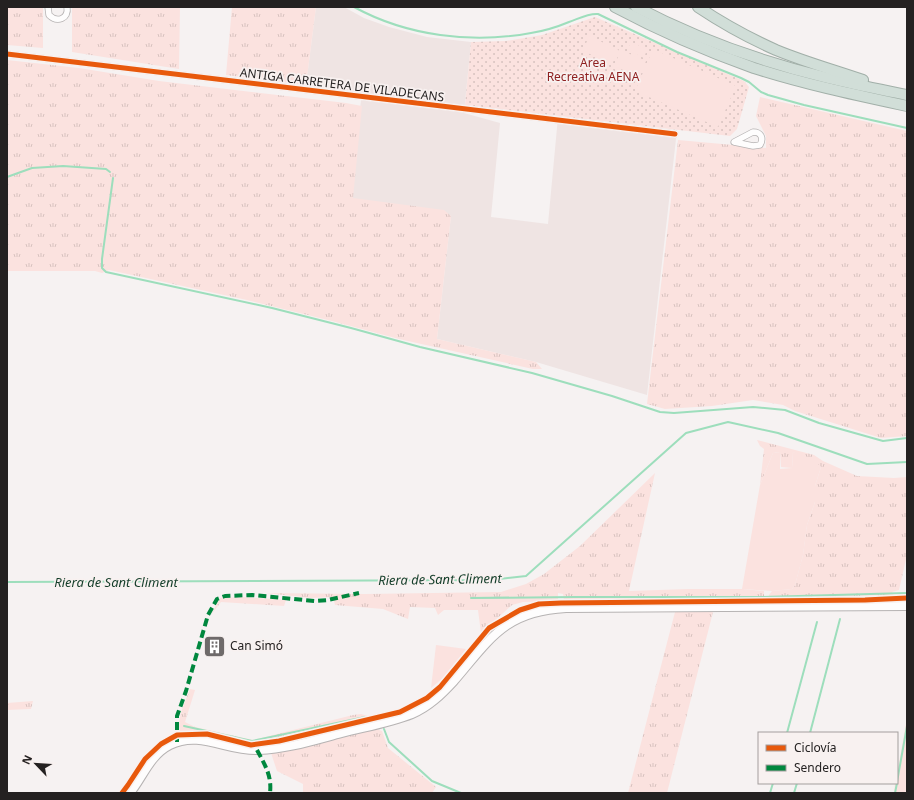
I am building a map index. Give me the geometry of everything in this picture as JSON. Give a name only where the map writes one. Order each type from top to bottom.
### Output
[{"type":"highway","points":[[615,7],[682,40],[755,68],[826,88],[907,106]]},
{"type":"highway","points":[[636,7],[698,36],[758,58],[823,77],[906,94]]},
{"type":"highway","points":[[698,7],[731,27],[775,49],[821,67],[906,94]]},
{"type":"main road","points":[[130,793],[155,757],[165,748],[177,742],[190,739],[200,739],[236,748],[267,750],[392,721],[418,711],[444,692],[494,634],[516,620],[540,611],[566,608],[907,606]]},
{"type":"street","points":[[48,7],[49,15],[58,20],[62,19],[65,15],[67,7]]},
{"type":"street","name":"ANTIGA CARRETERA DE VILADECANS","points":[[7,54],[675,134]]},
{"type":"shaded area","points":[[316,7],[344,7],[364,18],[389,27],[427,37],[471,42],[464,113],[500,123],[491,217],[548,224],[558,117],[677,130],[647,395],[536,362],[437,339],[451,216],[349,203],[362,92],[306,85]]},
{"type":"green space","points":[[7,7],[43,7],[43,48],[7,45]]},
{"type":"green space","points":[[72,7],[180,7],[179,69],[72,52]]},
{"type":"green space","points":[[232,7],[316,7],[306,85],[226,75]]},
{"type":"green space","name":"Area Recreativa AENA","points":[[595,17],[744,81],[749,87],[737,129],[730,136],[465,105],[471,42],[506,41],[542,35]]},
{"type":"green space","points":[[589,36],[619,50],[612,64],[583,51]]},
{"type":"green space","points":[[631,42],[647,49],[644,58],[627,50]]},
{"type":"green space","points":[[653,49],[736,86],[718,127],[635,91]]},
{"type":"green space","points":[[621,50],[646,61],[639,77],[614,66]]},
{"type":"green space","points":[[7,60],[79,68],[159,81],[362,106],[353,198],[444,210],[451,216],[437,339],[536,362],[542,369],[533,369],[399,339],[247,300],[109,270],[102,273],[95,271],[7,271]]},
{"type":"green space","points":[[760,97],[907,131],[907,436],[881,438],[795,411],[783,405],[753,400],[712,406],[665,409],[647,404],[678,140],[766,148],[766,136],[756,116]]},
{"type":"green space","points":[[757,440],[814,455],[823,461],[857,476],[894,478],[907,477],[907,555],[899,590],[892,592],[894,595],[769,598],[772,591],[792,589],[795,585],[803,555],[807,525],[815,502],[815,486],[821,467],[793,452],[792,468],[781,467],[780,452],[773,453],[760,485],[764,449],[760,446]]},
{"type":"green space","points":[[780,452],[780,469],[792,468],[793,452],[813,459],[821,467],[815,486],[815,502],[807,525],[803,555],[795,585],[792,589],[772,591],[742,589],[760,485],[773,453]]},
{"type":"green space","points":[[655,473],[629,591],[742,589],[764,591],[764,599],[564,600],[563,594],[558,593],[558,601],[523,602],[512,605],[481,633],[478,610],[444,610],[438,615],[435,608],[410,607],[408,619],[383,609],[335,605],[333,597],[310,598],[266,593],[365,594],[501,592],[526,584],[544,574],[580,546]]},
{"type":"green space","points":[[242,597],[286,600],[284,606],[221,602],[211,615],[220,598]]},
{"type":"green space","points":[[675,612],[713,612],[667,793],[628,793]]},
{"type":"green space","points":[[436,645],[466,649],[443,678],[431,688]]},
{"type":"green space","points":[[190,689],[195,690],[185,722],[195,727],[253,740],[353,715],[361,714],[372,717],[276,740],[250,742],[201,731],[180,731],[179,725],[181,715]]},
{"type":"green space","points":[[33,701],[31,709],[7,710],[7,703]]},
{"type":"green space","points":[[907,718],[907,793],[894,793],[895,784],[898,784],[898,768]]},
{"type":"green space","points":[[376,729],[382,731],[388,748],[436,787],[432,793],[303,793],[303,784],[277,771],[271,753]]},
{"type":"waterway","points":[[354,7],[374,17],[418,31],[440,35],[486,38],[541,31],[587,15],[598,14],[677,52],[741,78],[768,95],[804,105],[907,128]]},
{"type":"waterway","points":[[7,177],[32,168],[63,166],[106,169],[110,172]]},
{"type":"waterway","points":[[113,178],[102,259],[102,268],[106,272],[272,308],[420,347],[532,373],[612,396],[660,412],[674,413],[753,407],[785,410],[819,423],[883,441],[907,438]]},
{"type":"waterway","name":"Riera de Sant Climent","points":[[7,582],[491,580],[526,576],[686,433],[728,422],[778,433],[867,464],[907,462]]},
{"type":"waterway","points":[[471,598],[758,597],[907,593]]},
{"type":"waterway","points":[[810,732],[840,619]]},
{"type":"waterway","points":[[787,732],[817,622]]},
{"type":"waterway","points":[[184,726],[252,741],[365,717]]},
{"type":"waterway","points":[[898,776],[907,726]]},
{"type":"waterway","points":[[384,729],[389,742],[432,781],[461,793]]},
{"type":"waterway","points":[[770,793],[773,784]]},
{"type":"waterway","points":[[794,793],[797,784]]},
{"type":"waterway","points":[[895,793],[897,784]]},
{"type":"marked path","points":[[177,742],[177,716],[186,691],[208,615],[217,599],[225,596],[252,595],[315,601],[328,600],[359,593]]},
{"type":"marked path","points":[[257,750],[269,776],[270,793]]},
{"type":"cycle path","points":[[7,54],[675,134]]},
{"type":"cycle path","points":[[122,793],[145,759],[161,744],[177,735],[207,734],[251,745],[279,741],[400,712],[427,698],[440,687],[489,628],[520,610],[539,604],[865,600],[907,598]]},
{"type":"place","name":"Can Simó","points":[[214,646]]}]
